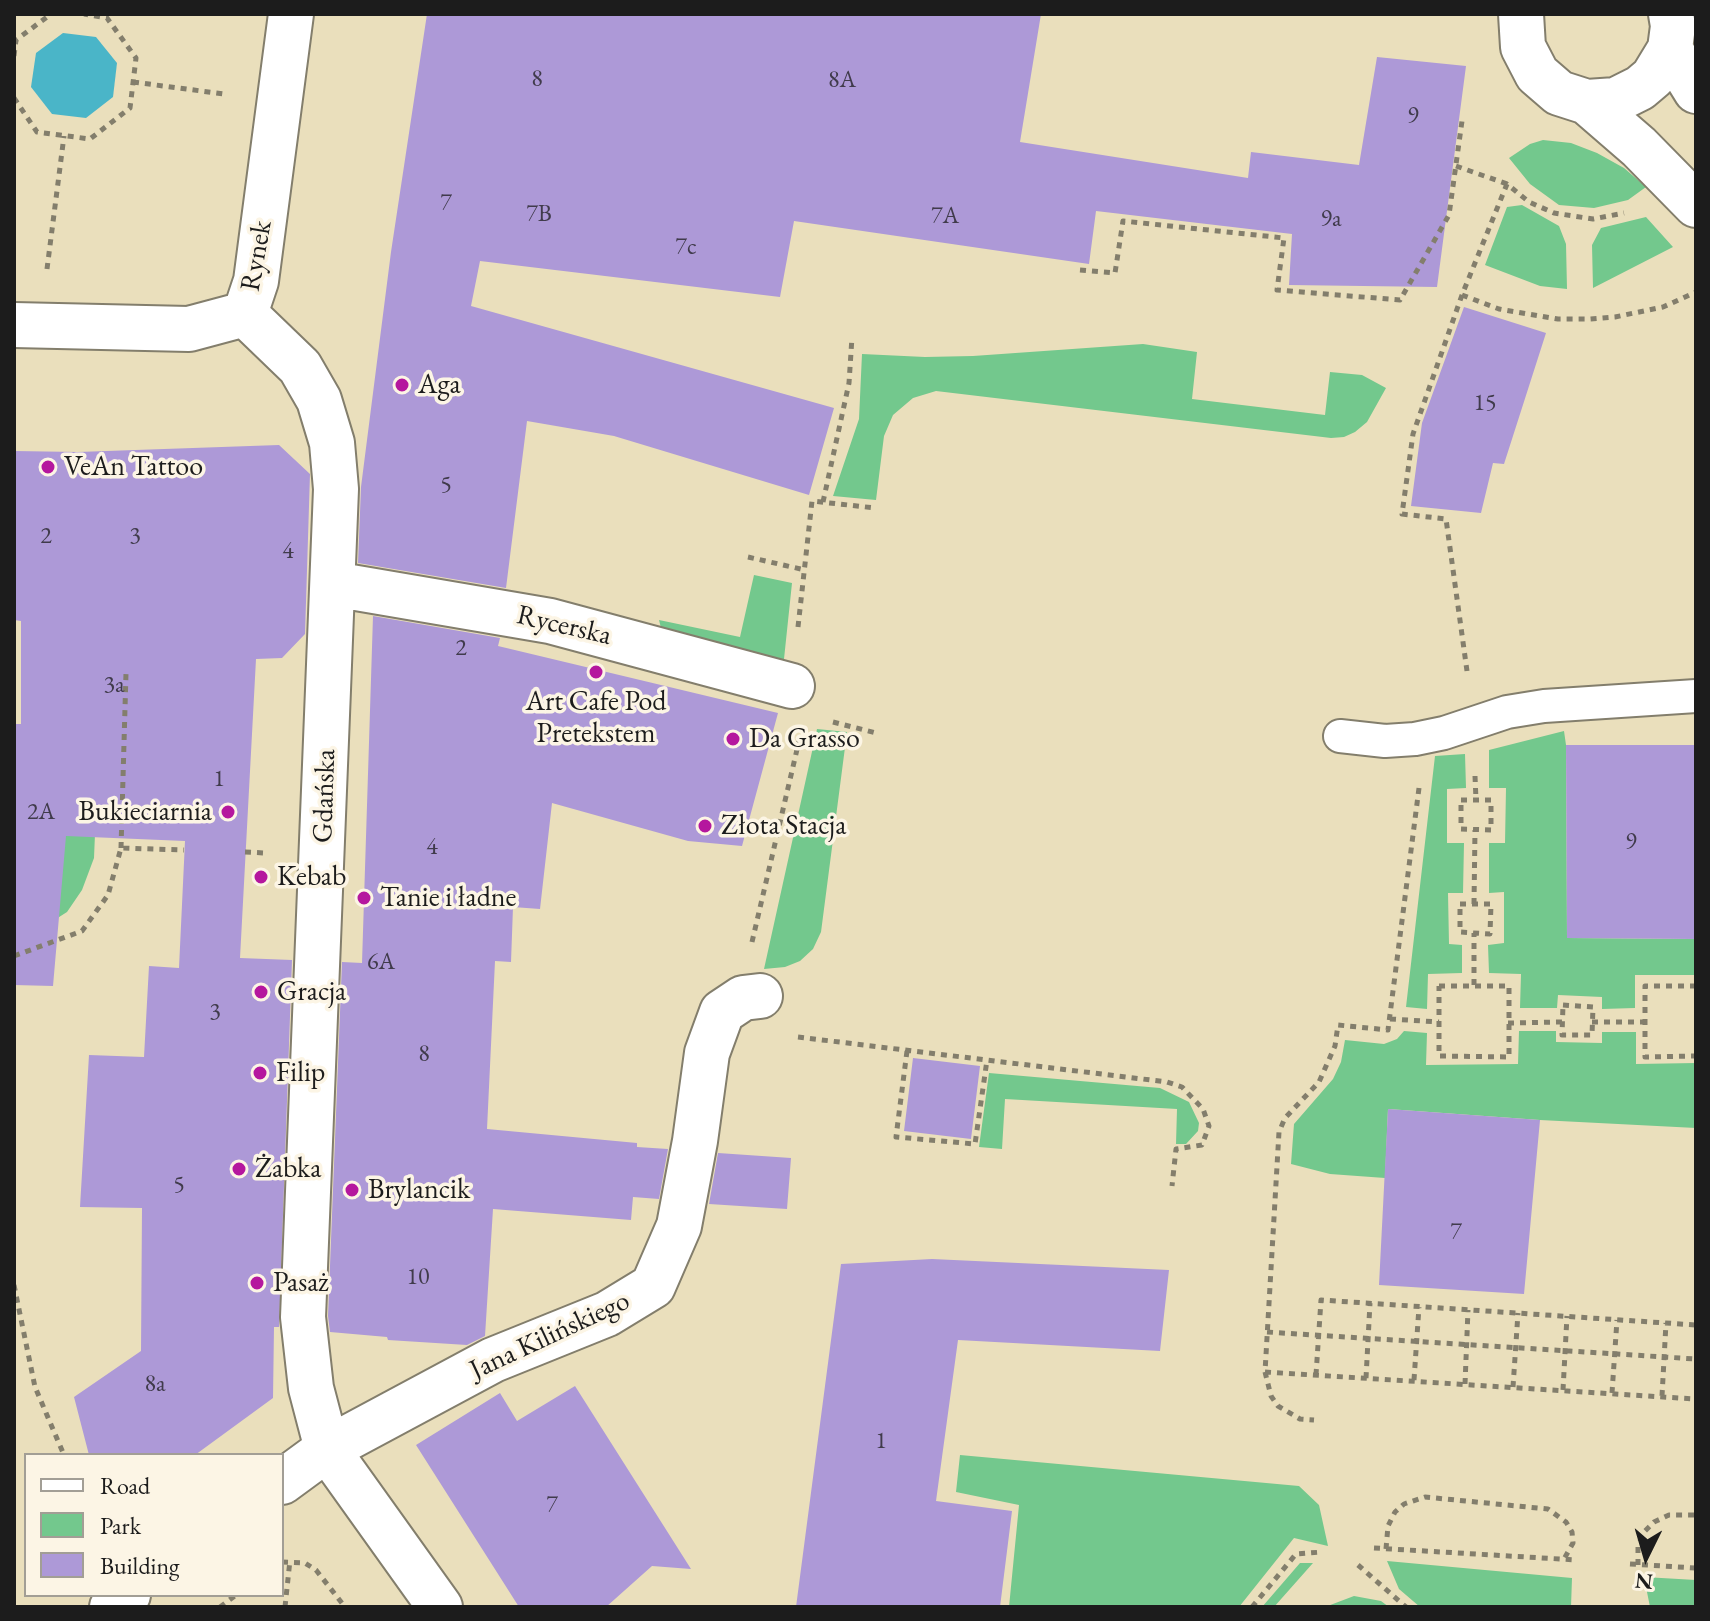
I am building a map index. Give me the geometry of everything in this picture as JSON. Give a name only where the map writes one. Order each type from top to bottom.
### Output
[{"type":"street","name":"Rynek","points":[[14,325],[189,329],[245,314],[256,281],[291,14]]},
{"type":"street","points":[[1521,14],[1523,47],[1537,74],[1559,93],[1587,102],[1616,100],[1640,88],[1653,77],[1670,31]]},
{"type":"street","points":[[1670,31],[1696,91]]},
{"type":"street","points":[[1587,102],[1639,147],[1696,205]]},
{"type":"street","name":"Gdańska","points":[[245,314],[300,367],[319,400],[332,443],[336,489],[303,1317],[311,1388],[327,1449]]},
{"type":"street","name":"Rycerska","points":[[333,584],[550,621],[792,686]]},
{"type":"street","name":"Jana Kilińskiego","points":[[284,1481],[327,1449],[493,1360],[607,1314],[653,1286],[679,1226],[707,1053],[742,1002]]},
{"type":"street","points":[[327,1449],[440,1607]]},
{"type":"lane","points":[[1340,736],[1385,741],[1426,737],[1507,712],[1544,706],[1696,696]]},
{"type":"path","points":[[14,56],[16,40],[51,14]]},
{"type":"path","points":[[14,98],[37,132],[90,139],[130,108],[136,58],[107,18],[84,14]]},
{"type":"path","points":[[133,82],[226,94]]},
{"type":"path","points":[[1080,270],[1115,273],[1123,221],[1284,238],[1277,290],[1400,300],[1449,215],[1462,121]]},
{"type":"path","points":[[46,282],[64,136]]},
{"type":"path","points":[[1456,166],[1507,184],[1529,202],[1554,213],[1578,219],[1622,214],[1634,208]]},
{"type":"path","points":[[1474,723],[1446,519],[1402,514],[1413,434],[1462,295],[1507,184]]},
{"type":"path","points":[[1462,295],[1499,309],[1558,319],[1590,319],[1663,307],[1696,292]]},
{"type":"path","points":[[823,502],[849,383],[852,337]]},
{"type":"path","points":[[796,642],[812,501],[875,508]]},
{"type":"path","points":[[748,557],[805,570]]},
{"type":"path","points":[[14,956],[82,931],[108,895],[121,848],[126,673]]},
{"type":"path","points":[[802,729],[746,966],[742,1002],[767,1033],[1167,1082],[1182,1087],[1203,1109],[1209,1126],[1202,1145],[1176,1149],[1172,1186]]},
{"type":"path","points":[[1314,1420],[1300,1419],[1278,1406],[1271,1396],[1265,1372],[1279,1132],[1285,1118],[1319,1082],[1335,1046],[1338,1025],[1388,1030],[1426,737]]},
{"type":"path","points":[[1461,800],[1491,800],[1491,830],[1475,830],[1461,829],[1461,800]]},
{"type":"path","points":[[1474,904],[1475,830]]},
{"type":"path","points":[[121,848],[184,850]]},
{"type":"path","points":[[1460,904],[1474,904],[1491,904],[1490,934],[1460,932],[1460,904]]},
{"type":"path","points":[[1474,933],[1474,985]]},
{"type":"path","points":[[1474,985],[1509,986],[1509,1057],[1439,1056],[1439,986],[1474,985]]},
{"type":"path","points":[[1696,986],[1645,986],[1645,1057],[1696,1056]]},
{"type":"path","points":[[1563,1005],[1593,1007],[1592,1035],[1562,1035],[1562,1022],[1563,1005]]},
{"type":"path","points":[[1390,1019],[1439,1022]]},
{"type":"path","points":[[1508,1023],[1562,1022]]},
{"type":"path","points":[[1592,1022],[1645,1022]]},
{"type":"path","points":[[907,1051],[896,1137],[975,1144],[987,1060]]},
{"type":"path","points":[[14,1285],[35,1387],[63,1453]]},
{"type":"path","points":[[1316,1375],[1321,1300],[1696,1325]]},
{"type":"path","points":[[1366,1378],[1370,1303]]},
{"type":"path","points":[[1414,1380],[1419,1307]]},
{"type":"path","points":[[1465,1384],[1468,1310]]},
{"type":"path","points":[[1513,1387],[1518,1313]]},
{"type":"path","points":[[1563,1390],[1567,1316]]},
{"type":"path","points":[[1612,1393],[1617,1320]]},
{"type":"path","points":[[1662,1396],[1666,1323]]},
{"type":"path","points":[[1267,1332],[1696,1359]]},
{"type":"path","points":[[1265,1372],[1696,1399]]},
{"type":"path","points":[[1386,1549],[1388,1526],[1395,1512],[1404,1504],[1425,1497],[1548,1509],[1566,1522],[1572,1532],[1573,1543],[1564,1559]]},
{"type":"path","points":[[1638,1565],[1638,1545],[1654,1522],[1669,1515],[1696,1515]]},
{"type":"path","points":[[1374,1548],[1577,1560]]},
{"type":"path","points":[[1252,1607],[1296,1554],[1322,1552]]},
{"type":"path","points":[[285,1607],[290,1560]]},
{"type":"path","points":[[284,1562],[305,1563],[316,1570],[345,1607]]},
{"type":"path","points":[[1630,1564],[1696,1568]]},
{"type":"path","points":[[1358,1565],[1406,1607]]},
{"type":"green space","points":[[1543,140],[1571,143],[1597,153],[1624,168],[1646,187],[1628,200],[1594,208],[1559,205],[1530,184],[1509,158],[1530,144]]},
{"type":"green space","points":[[1522,205],[1559,226],[1566,244],[1567,289],[1540,286],[1485,265],[1507,207]]},
{"type":"green space","points":[[1646,217],[1673,247],[1593,288],[1592,245],[1601,228]]},
{"type":"green space","points":[[1143,344],[1197,352],[1192,399],[1325,415],[1330,372],[1362,375],[1386,388],[1367,422],[1344,437],[1331,438],[936,391],[913,398],[893,415],[884,436],[876,500],[833,496],[859,419],[862,354],[973,356]]},
{"type":"green space","points":[[754,575],[792,583],[784,659],[771,659],[676,635],[661,628],[659,620],[740,637]]},
{"type":"green space","points":[[817,729],[847,732],[821,932],[813,949],[800,961],[785,967],[764,969]]},
{"type":"green space","points":[[75,731],[97,785],[94,858],[82,890],[67,912],[45,926]]},
{"type":"green space","points":[[1564,731],[1567,938],[1696,939],[1696,975],[1635,975],[1635,1008],[1602,1009],[1602,997],[1558,995],[1557,1008],[1520,1008],[1521,974],[1489,973],[1488,945],[1504,943],[1504,892],[1489,893],[1489,843],[1505,843],[1506,788],[1489,788],[1489,750]]},
{"type":"green space","points":[[1465,754],[1466,788],[1447,789],[1447,843],[1464,843],[1463,893],[1448,893],[1449,944],[1462,945],[1462,973],[1428,974],[1427,1009],[1406,1007],[1435,756]]},
{"type":"green space","points":[[1404,1031],[1427,1033],[1426,1065],[1518,1064],[1519,1031],[1556,1031],[1556,1042],[1602,1043],[1602,1032],[1636,1032],[1636,1064],[1696,1063],[1696,1128],[1388,1109],[1385,1178],[1330,1174],[1291,1164],[1294,1124],[1333,1079],[1341,1062],[1345,1040],[1384,1044],[1397,1039]]},
{"type":"green space","points":[[989,1073],[1160,1088],[1189,1102],[1199,1123],[1198,1131],[1186,1144],[1176,1144],[1177,1109],[1005,1099],[1002,1149],[979,1147]]},
{"type":"green space","points":[[960,1455],[1299,1486],[1319,1505],[1328,1546],[1294,1538],[1239,1607],[1009,1607],[1019,1505],[956,1492]]},
{"type":"green space","points":[[1387,1561],[1572,1578],[1571,1607],[1420,1607],[1399,1589]]},
{"type":"green space","points":[[1300,1563],[1313,1563],[1274,1607],[1262,1607]]},
{"type":"green space","points":[[1644,1577],[1696,1580],[1696,1607],[1650,1607]]},
{"type":"green space","points":[[1354,1596],[1381,1601],[1389,1607],[1325,1607]]},
{"type":"water","points":[[63,33],[96,37],[117,63],[113,97],[86,118],[52,114],[31,87],[36,53]]},
{"type":"building","points":[[427,14],[1041,14],[1020,142],[1248,178],[1251,152],[1359,165],[1377,57],[1466,66],[1437,287],[1289,285],[1292,234],[1096,211],[1089,264],[794,221],[780,297],[480,261],[471,306],[834,408],[809,495],[614,436],[527,421],[506,588],[358,563],[361,487],[391,252]]},
{"type":"building","points":[[1464,307],[1546,333],[1504,464],[1493,463],[1481,513],[1411,506],[1422,423]]},
{"type":"building","points":[[279,445],[310,474],[305,634],[282,658],[256,659],[240,958],[292,960],[279,1327],[274,1327],[273,1398],[198,1453],[88,1453],[74,1397],[141,1351],[142,1208],[80,1207],[89,1055],[144,1057],[149,966],[179,968],[185,841],[66,836],[53,986],[14,985],[14,724],[21,724],[21,621],[14,620],[14,451],[78,452]]},
{"type":"building","points":[[373,616],[500,638],[498,646],[778,713],[742,846],[688,841],[552,803],[540,909],[513,907],[511,962],[495,961],[487,1129],[637,1143],[637,1147],[668,1149],[659,1199],[633,1197],[631,1220],[493,1209],[485,1336],[467,1345],[388,1340],[387,1337],[330,1332],[328,1316],[342,962],[362,963]]},
{"type":"building","points":[[1566,745],[1696,745],[1696,939],[1567,938]]},
{"type":"building","points":[[913,1058],[980,1066],[971,1139],[904,1131]]},
{"type":"building","points":[[1388,1109],[1540,1120],[1524,1294],[1379,1285]]},
{"type":"building","points":[[718,1153],[791,1158],[787,1209],[709,1204]]},
{"type":"building","points":[[932,1259],[1169,1270],[1160,1351],[958,1340],[936,1501],[1012,1511],[1000,1607],[796,1607],[841,1264]]},
{"type":"building","points":[[575,1386],[691,1569],[652,1566],[606,1607],[519,1607],[416,1445],[500,1393],[517,1421]]},
{"type":"place","name":"Aga","points":[[402,385]]},
{"type":"place","name":"VeAn Tattoo","points":[[48,467]]},
{"type":"place","name":"Art Cafe Pod Pretekstem","points":[[596,672]]},
{"type":"place","name":"Da Grasso","points":[[733,739]]},
{"type":"place","name":"Bukieciarnia","points":[[228,812]]},
{"type":"place","name":"Złota Stacja","points":[[705,826]]},
{"type":"place","name":"Kebab","points":[[261,877]]},
{"type":"place","name":"Tanie i ładne","points":[[364,898]]},
{"type":"place","name":"Gracja","points":[[261,992]]},
{"type":"place","name":"Filip","points":[[260,1073]]},
{"type":"place","name":"Żabka","points":[[239,1169]]},
{"type":"place","name":"Brylancik","points":[[352,1190]]},
{"type":"place","name":"Pasaż","points":[[257,1283]]}]
